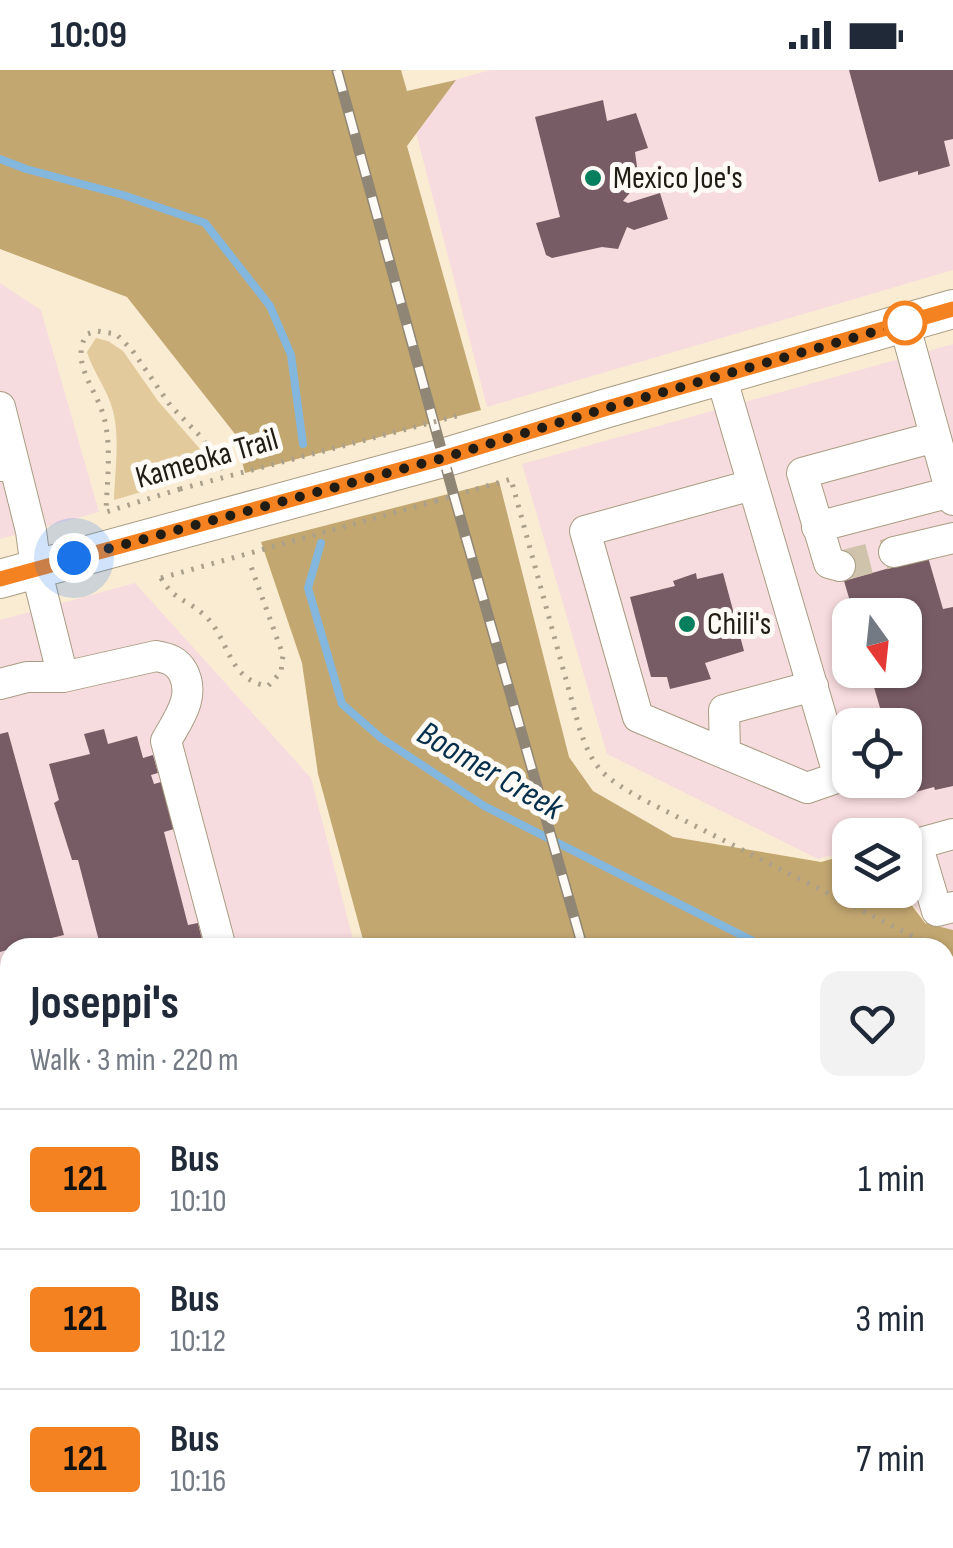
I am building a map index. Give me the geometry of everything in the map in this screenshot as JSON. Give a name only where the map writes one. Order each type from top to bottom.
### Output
[{"type":"main road","points":[[0,579],[443,458],[953,309]]},
{"type":"lane","points":[[817,527],[952,496],[904,323]]},
{"type":"lane","points":[[721,376],[839,777],[806,788],[638,717],[586,530],[752,485]]},
{"type":"lane","points":[[0,407],[7,464],[31,531],[36,569],[63,678]]},
{"type":"lane","points":[[840,566],[829,563],[802,473],[935,437]]},
{"type":"lane","points":[[894,552],[953,538]]},
{"type":"lane","points":[[0,684],[27,677],[63,678],[156,656],[179,666],[188,700],[166,741],[218,938]]},
{"type":"lane","points":[[724,752],[724,710],[813,686]]},
{"type":"lane","points":[[953,834],[916,844],[937,911],[953,907]]},
{"type":"path","name":"Kameoka Trail","points":[[223,470],[132,350],[116,334],[88,334],[81,343],[80,356],[102,411],[108,442],[106,512],[464,414]]},
{"type":"path","points":[[249,561],[282,656],[281,672],[268,686],[254,684],[238,670],[204,614],[170,593],[160,578],[436,501]]},
{"type":"shaded area","points":[[0,70],[401,70],[407,91],[456,80],[407,146],[481,410],[245,473],[235,434],[127,297],[0,249]]},
{"type":"shaded area","points":[[490,70],[953,70],[953,270],[487,407],[406,94]]},
{"type":"shaded area","points":[[0,283],[41,310],[99,512],[0,539]]},
{"type":"shaded area","points":[[96,338],[123,351],[158,401],[207,457],[213,471],[114,500],[113,411],[87,352]]},
{"type":"shaded area","points":[[953,344],[953,930],[936,927],[916,908],[922,908],[922,818],[832,818],[832,855],[818,859],[607,754],[522,464]]},
{"type":"shaded area","points":[[499,481],[569,757],[593,791],[673,837],[821,862],[832,859],[832,908],[914,908],[925,923],[953,930],[953,938],[363,938],[318,774],[302,663],[261,542]]},
{"type":"shaded area","points":[[135,583],[311,778],[353,938],[0,938],[0,620]]},
{"type":"building","points":[[849,70],[953,70],[953,139],[944,141],[950,166],[879,182]]},
{"type":"building","name":"Mexico Joe's","points":[[603,100],[607,121],[636,113],[648,148],[635,152],[638,174],[623,201],[628,203],[660,193],[668,219],[634,230],[627,227],[618,249],[602,247],[552,258],[546,255],[536,223],[560,217],[535,117]]},
{"type":"building","points":[[928,557],[943,609],[953,607],[953,786],[922,790],[922,708],[880,708],[874,688],[922,688],[922,598],[849,598],[844,581]]},
{"type":"building","name":"Chili's","points":[[696,573],[697,579],[723,573],[744,651],[705,663],[711,679],[670,689],[667,677],[651,677],[630,597],[675,586],[673,581]]},
{"type":"building","points":[[104,729],[108,744],[137,736],[143,758],[153,755],[158,773],[151,775],[154,784],[161,782],[174,829],[164,832],[188,925],[198,923],[202,938],[98,938],[78,860],[72,860],[54,803],[59,800],[49,764],[90,754],[84,734]]},
{"type":"building","points":[[8,732],[64,935],[0,938],[0,734]]},
{"type":"waterway","name":"Boomer Creek","points":[[0,159],[205,223],[270,306],[291,355],[303,444]]},
{"type":"waterway","name":"Boomer Creek","points":[[321,543],[308,588],[342,704],[381,738],[484,806],[747,938]]},
{"type":"tunnel","points":[[840,566],[894,552]]},
{"type":"railway","points":[[337,70],[580,938]]},
{"type":"bus line","name":"121","points":[[0,579],[443,458],[953,309]]},
{"type":"place","name":"Mexico Joe's","points":[[593,178]]},
{"type":"place","name":"Chili's","points":[[687,624]]},
{"type":"route","points":[[74,558],[443,458],[905,323]]}]
